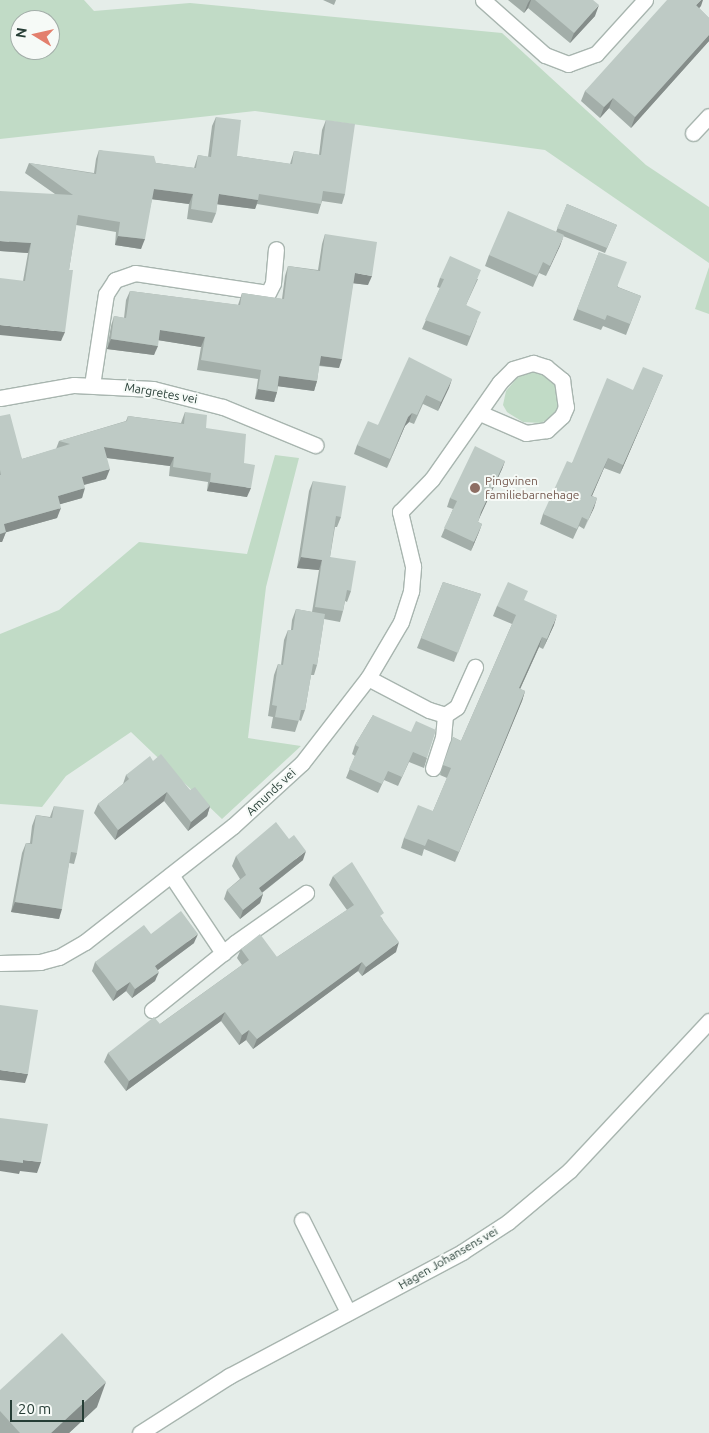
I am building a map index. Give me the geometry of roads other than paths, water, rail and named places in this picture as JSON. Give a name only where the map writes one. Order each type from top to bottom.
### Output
[{"type":"street","points":[[483,0],[545,55],[568,64],[596,54],[646,0]]},
{"type":"street","points":[[693,133],[709,116]]},
{"type":"street","points":[[92,385],[106,294],[115,280],[127,273],[135,273],[268,293],[273,282],[276,249]]},
{"type":"street","points":[[533,363],[546,367],[562,380],[566,407],[558,421],[548,430],[526,433],[480,413],[500,382],[519,366],[533,363]]},
{"type":"street","name":"Margretes vei","points":[[0,398],[41,389],[92,385],[153,389],[194,397],[315,445]]},
{"type":"street","name":"Amunds vei","points":[[0,963],[24,964],[59,957],[85,942],[233,826],[296,769],[337,722],[368,678],[400,622],[413,580],[407,530],[400,512],[432,479],[480,413]]},
{"type":"street","points":[[433,768],[443,738],[445,715],[456,707],[475,667]]},
{"type":"street","points":[[368,678],[429,710],[445,715]]},
{"type":"street","points":[[171,875],[223,953]]},
{"type":"street","points":[[152,1010],[223,953],[306,893]]},
{"type":"street","name":"Hagen Johansens vei","points":[[140,1433],[229,1376],[462,1252],[531,1205],[570,1170],[709,1021]]},
{"type":"street","points":[[302,1220],[348,1312]]},
{"type":"place","name":"Pingvinen familiebarnehage","points":[[475,488]]}]
